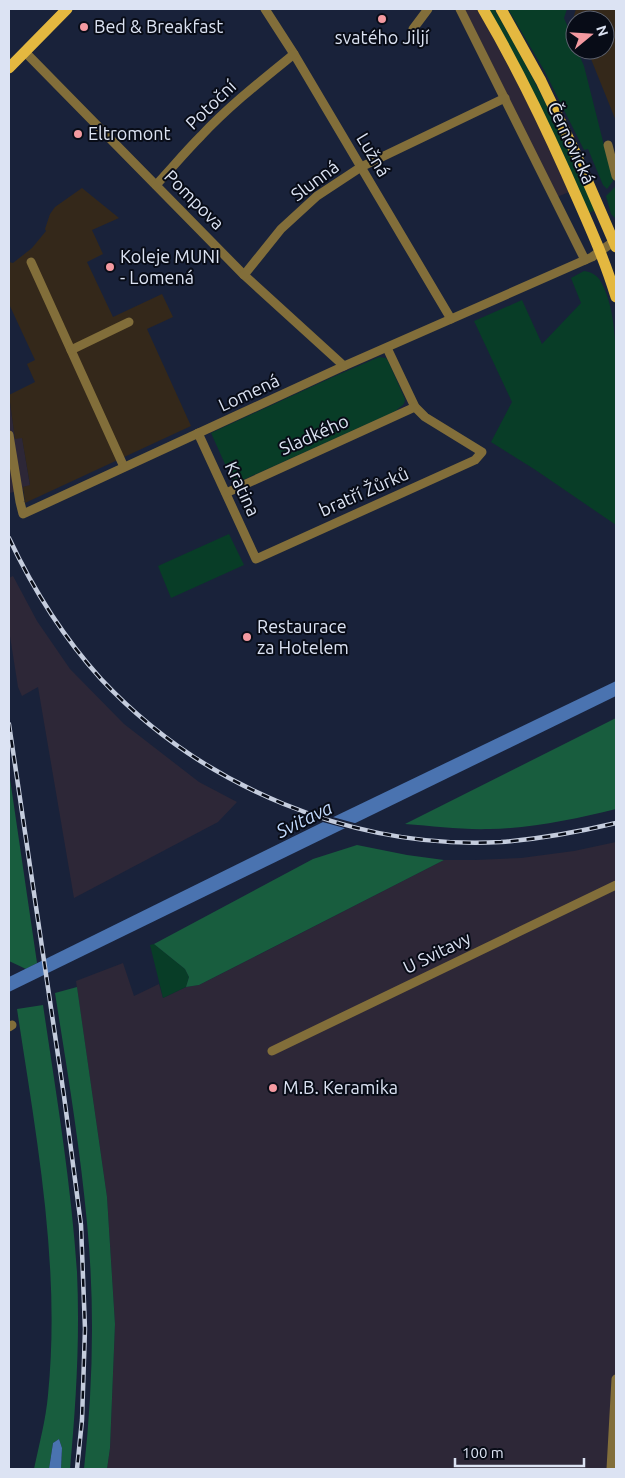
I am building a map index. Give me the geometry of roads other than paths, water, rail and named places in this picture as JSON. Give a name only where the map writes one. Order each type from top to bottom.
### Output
[{"type":"main road","points":[[9,68],[67,9]]},
{"type":"main road","name":"Černovická","points":[[483,9],[526,88],[602,250],[616,297]]},
{"type":"main road","name":"Černovická","points":[[501,9],[541,81],[616,243]]},
{"type":"street","name":"Lužná","points":[[265,9],[294,54],[451,319]]},
{"type":"street","points":[[413,29],[428,9]]},
{"type":"street","points":[[460,9],[585,260]]},
{"type":"street","name":"Pompova","points":[[25,52],[244,275],[344,366]]},
{"type":"street","name":"Potoční","points":[[156,185],[201,136],[251,88],[294,54]]},
{"type":"street","name":"Slunná","points":[[244,275],[281,229],[318,196],[361,167],[505,98]]},
{"type":"street","points":[[608,145],[616,176]]},
{"type":"street","name":"Lomená","points":[[9,435],[23,514],[344,366],[592,257],[616,243]]},
{"type":"street","points":[[32,262],[124,468]]},
{"type":"street","points":[[71,350],[129,322]]},
{"type":"street","points":[[387,348],[415,407]]},
{"type":"street","name":"bratří Žůrků","points":[[256,559],[475,460],[482,452],[425,417],[415,407]]},
{"type":"street","name":"Sladkého","points":[[226,493],[415,407]]},
{"type":"street","name":"Kratina","points":[[198,433],[256,559]]},
{"type":"street","name":"U Svitavy","points":[[272,1051],[616,885]]},
{"type":"street","points":[[611,1469],[616,1379]]},
{"type":"water","points":[[616,681],[616,696],[9,992],[9,977],[321,823]]},
{"type":"water","points":[[59,1439],[62,1448],[61,1469],[49,1469],[53,1443]]},
{"type":"railway","points":[[9,538],[28,576],[50,612],[101,679],[141,717],[185,751],[233,780],[284,804],[336,822],[391,835],[446,842],[516,841],[559,835],[616,823]]},
{"type":"railway","points":[[9,724],[64,1096],[81,1225],[85,1329],[82,1420],[77,1469]]},
{"type":"place","name":"svatého Jiljí","points":[[382,19]]},
{"type":"place","name":"Bed & Breakfast","points":[[84,27]]},
{"type":"place","name":"Eltromont","points":[[78,134]]},
{"type":"place","name":"Koleje MUNI - Lomená","points":[[110,267]]},
{"type":"place","name":"Restaurace za Hotelem","points":[[247,637]]},
{"type":"place","name":"M.B. Keramika","points":[[273,1088]]},
{"type":"water label","name":"Svitava","points":[[304,819]]}]
